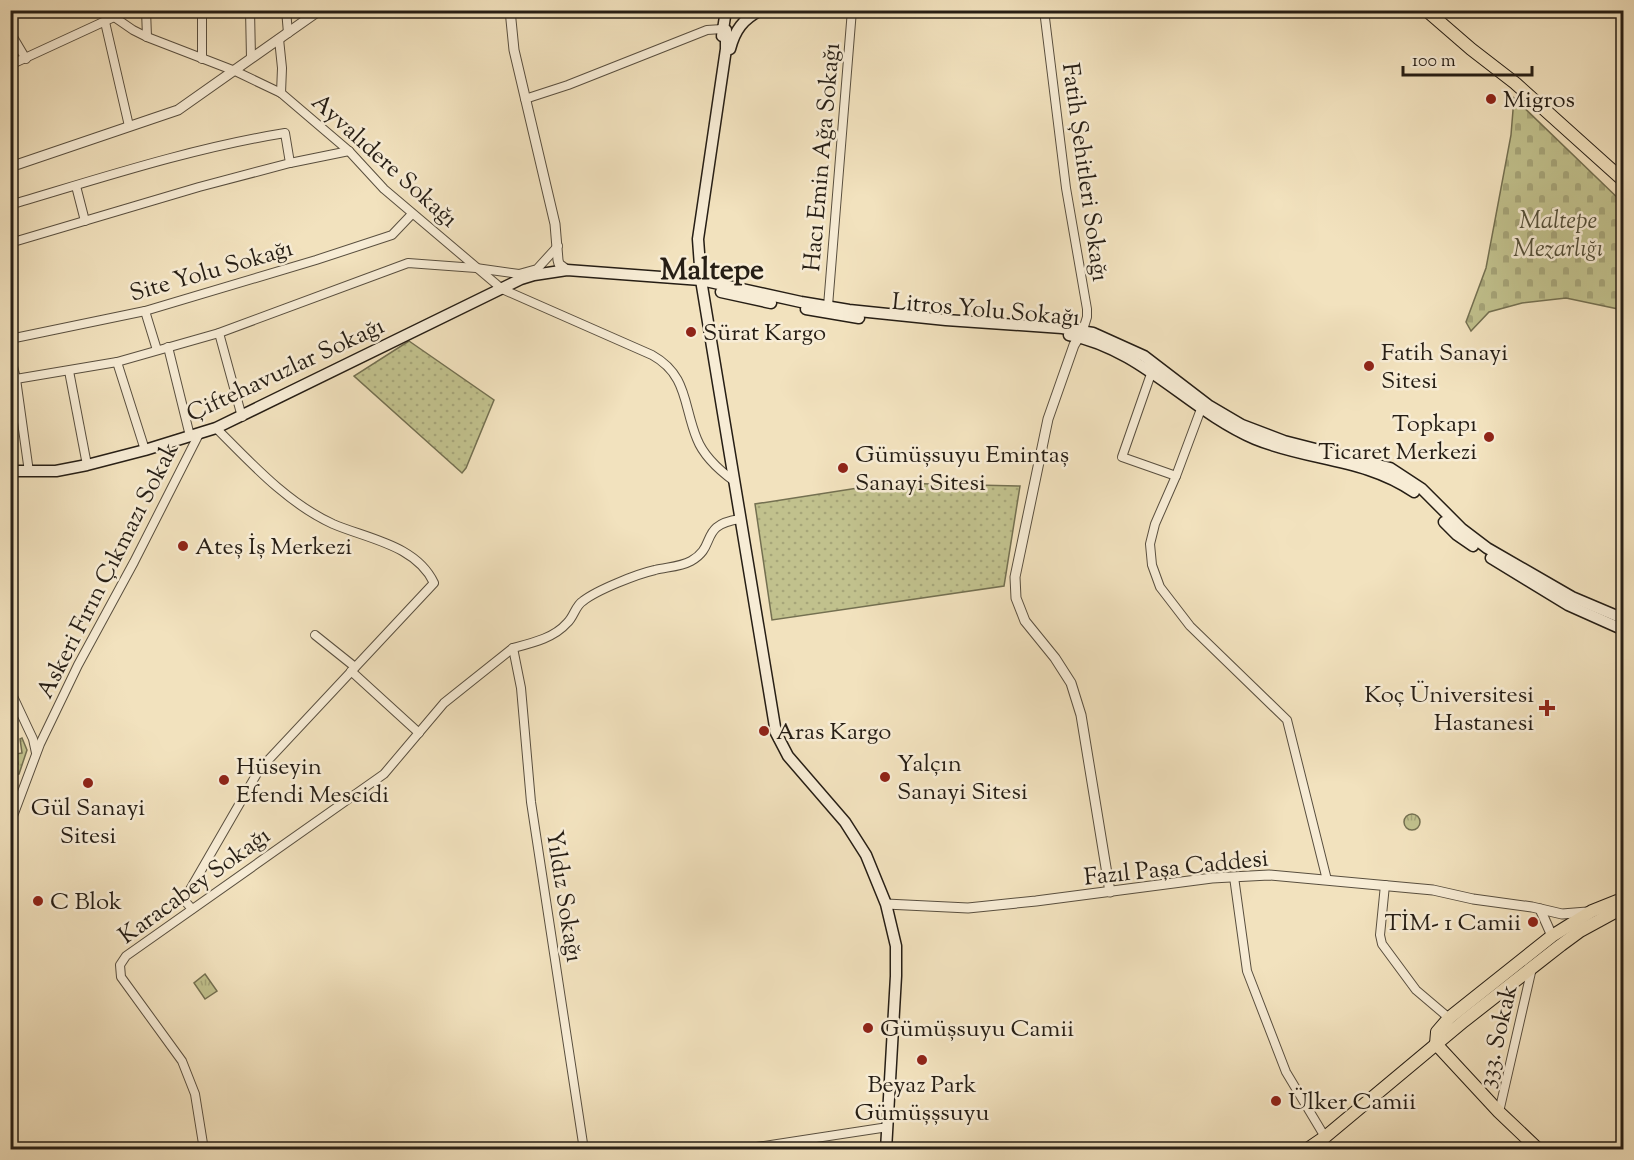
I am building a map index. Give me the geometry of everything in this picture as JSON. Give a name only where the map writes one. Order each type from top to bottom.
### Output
[{"type":"main road","points":[[726,10],[722,29],[726,30],[726,49],[698,239],[701,280],[776,733],[788,756],[845,822],[866,855],[886,904],[896,946],[896,991],[886,1149]]},
{"type":"main road","points":[[714,122],[734,36],[741,24],[761,10]]},
{"type":"main road","points":[[1426,10],[1471,50],[1484,65],[1546,114],[1623,181]]},
{"type":"main road","points":[[1546,114],[1623,192]]},
{"type":"main road","name":"Litros Yolu Sokağı","points":[[567,270],[701,280],[708,287],[727,294],[963,328],[1093,333],[1144,356],[1208,405],[1242,424],[1284,441],[1388,472],[1422,489],[1462,529],[1487,548],[1572,597],[1623,619]]},
{"type":"main road","name":"Çiftehavuzlar Sokağı","points":[[10,471],[56,471],[87,465],[216,428],[508,282],[567,270]]},
{"type":"main road","name":"Litros Yolu Sokağı","points":[[1081,334],[1152,371],[1201,410],[1235,429],[1276,447],[1388,472],[1416,493],[1457,535],[1483,553],[1568,605],[1623,630]]},
{"type":"main road","points":[[1539,1149],[1499,1112],[1436,1044],[1437,1032],[1449,1018],[1552,936],[1592,911],[1623,899]]},
{"type":"main road","points":[[1306,1149],[1325,1137],[1436,1044],[1580,931],[1623,907]]},
{"type":"main road","points":[[1490,1002],[1503,982],[1542,951],[1552,936]]},
{"type":"street","name":"Ayvalıdere Sokağı","points":[[104,10],[147,37],[235,71],[281,93],[349,151],[384,189],[476,268],[508,282]]},
{"type":"street","points":[[146,10],[147,37]]},
{"type":"street","points":[[202,10],[202,59]]},
{"type":"street","points":[[250,10],[251,58]]},
{"type":"street","points":[[286,10],[288,33]]},
{"type":"street","points":[[10,167],[178,110],[320,10]]},
{"type":"street","points":[[510,10],[514,50],[555,224],[559,264],[567,270]]},
{"type":"street","name":"Hacı Emin Ağa Sokağı","points":[[828,310],[852,10]]},
{"type":"street","name":"Fatih Şehitleri Sokağı","points":[[1044,10],[1066,188],[1087,309],[1087,317],[1081,334]]},
{"type":"street","points":[[10,65],[114,17]]},
{"type":"street","points":[[105,22],[129,126]]},
{"type":"street","points":[[525,99],[568,86],[706,30],[722,29]]},
{"type":"street","points":[[10,32],[26,59]]},
{"type":"street","points":[[279,39],[282,68],[281,93]]},
{"type":"street","points":[[10,206],[180,157],[285,133],[290,163]]},
{"type":"street","points":[[10,243],[199,187],[290,163],[349,151]]},
{"type":"street","points":[[76,186],[85,221]]},
{"type":"street","name":"Site Yolu Sokağı","points":[[10,339],[145,311],[375,241],[392,235],[412,214]]},
{"type":"street","points":[[508,282],[537,269],[558,246]]},
{"type":"street","points":[[13,379],[117,362],[219,333],[408,263],[476,268],[652,355],[669,366],[678,379],[702,450],[734,482]]},
{"type":"street","points":[[145,311],[157,350]]},
{"type":"street","points":[[219,333],[242,417]]},
{"type":"street","points":[[1081,334],[1074,345],[1048,419],[1015,577],[1016,598],[1024,621],[1055,658],[1071,683],[1081,715],[1110,892]]},
{"type":"street","points":[[168,347],[195,435]]},
{"type":"street","points":[[10,354],[29,472]]},
{"type":"street","points":[[117,362],[145,450]]},
{"type":"street","points":[[69,371],[87,465]]},
{"type":"street","points":[[1152,371],[1122,457],[1176,476]]},
{"type":"street","points":[[1201,410],[1155,524],[1150,544],[1152,565],[1160,587],[1190,626],[1287,720],[1327,880]]},
{"type":"street","points":[[192,909],[184,900],[254,777],[434,583],[420,563],[395,548],[334,524],[309,511],[274,484],[216,428]]},
{"type":"street","name":"Askeri Fırın Çıkmazı Sokak","points":[[10,824],[36,754],[78,664],[134,562],[195,435]]},
{"type":"street","name":"Karacabey Sokağı","points":[[204,1149],[195,1094],[182,1061],[123,981],[120,969],[126,956],[384,774],[444,703],[513,648],[557,632],[568,623],[578,605],[599,592],[654,570],[689,562],[704,549],[717,525],[724,521],[740,519]]},
{"type":"street","points":[[315,635],[419,733]]},
{"type":"street","name":"Yıldız Sokağı","points":[[513,648],[521,688],[531,802],[584,1149]]},
{"type":"street","points":[[10,690],[33,740],[36,754]]},
{"type":"street","name":"Fazıl Paşa Caddesi","points":[[886,904],[968,908],[1234,877],[1269,875],[1433,890],[1562,914],[1592,911]]},
{"type":"street","points":[[1234,877],[1248,972],[1287,1072],[1325,1137]]},
{"type":"street","points":[[1385,885],[1380,935],[1382,944],[1416,990],[1449,1018]]},
{"type":"street","points":[[1540,909],[1552,936]]},
{"type":"street","name":"333. Sokak","points":[[1499,1112],[1532,968]]},
{"type":"street","points":[[736,1149],[888,1126]]},
{"type":"green space","name":"Maltepe Mezarlığı","points":[[1514,98],[1623,203],[1623,310],[1566,298],[1522,303],[1489,312],[1471,331],[1466,322],[1486,268],[1511,135]]},
{"type":"green space","points":[[409,341],[494,400],[462,473],[354,376]]},
{"type":"green space","points":[[890,483],[1020,486],[1004,586],[772,620],[755,504]]},
{"type":"green space","points":[[22,738],[27,750],[19,774],[12,775],[11,766],[18,764],[16,754],[22,753],[20,739]]},
{"type":"green space","points":[[1412,814],[1420,822],[1412,830],[1404,822]]},
{"type":"green space","points":[[205,974],[217,991],[205,999],[194,983]]},
{"type":"place","name":"Migros","points":[[1491,99]]},
{"type":"place","name":"Sürat Kargo","points":[[691,332]]},
{"type":"place","name":"Fatih Sanayi Sitesi","points":[[1369,366]]},
{"type":"place","name":"Topkapı Ticaret Merkezi","points":[[1489,437]]},
{"type":"place","name":"Gümüşsuyu Emintaş Sanayi Sitesi","points":[[843,468]]},
{"type":"place","name":"Ateş İş Merkezi","points":[[183,546]]},
{"type":"place","name":"Koç Üniversitesi Hastanesi","points":[[1547,708]]},
{"type":"place","name":"Aras Kargo","points":[[764,731]]},
{"type":"place","name":"Yalçın Sanayi Sitesi","points":[[885,777]]},
{"type":"place","name":"Hüseyin Efendi Mescidi","points":[[224,780]]},
{"type":"place","name":"Gül Sanayi Sitesi","points":[[88,783]]},
{"type":"place","name":"C Blok","points":[[38,901]]},
{"type":"place","name":"TİM- 1 Camii","points":[[1533,922]]},
{"type":"place","name":"Gümüşsuyu Camii","points":[[868,1028]]},
{"type":"place","name":"Beyaz Park Gümüşşsuyu","points":[[922,1060]]},
{"type":"place","name":"Ülker Camii","points":[[1276,1101]]},
{"type":"district","name":"Maltepe","points":[[712,269]]}]
